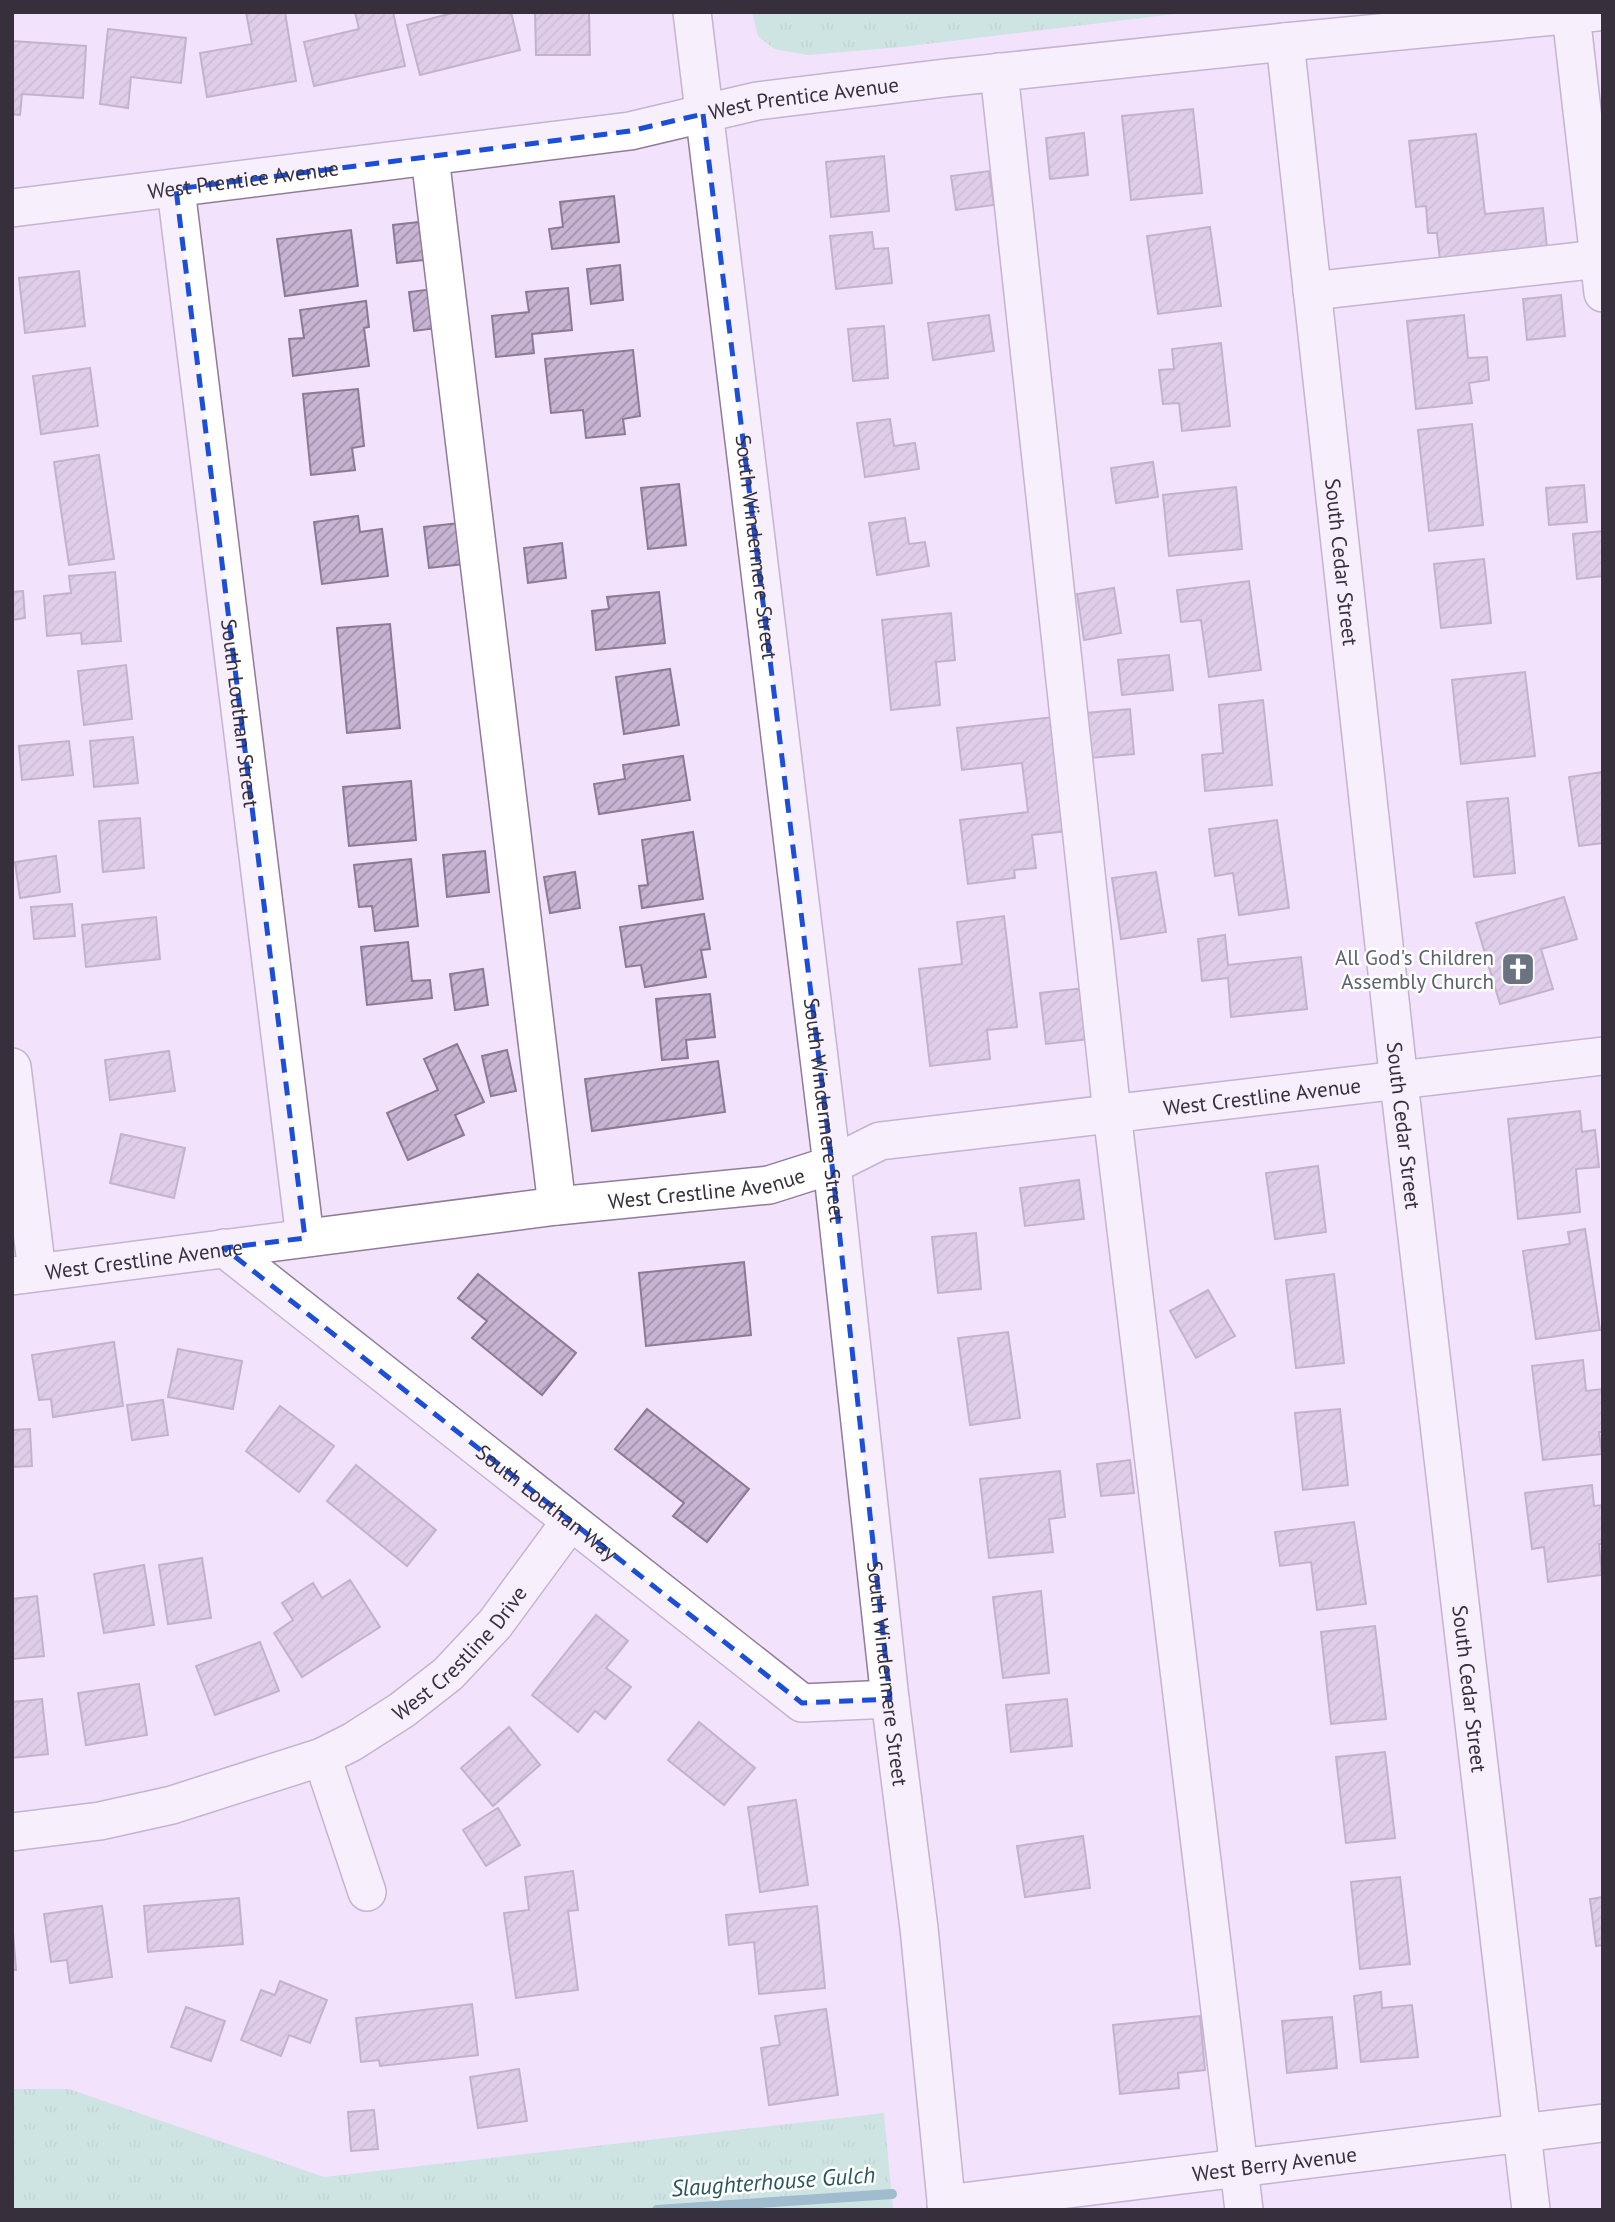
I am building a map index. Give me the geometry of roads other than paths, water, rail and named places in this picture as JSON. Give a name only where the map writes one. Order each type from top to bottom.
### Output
[{"type":"street","name":"South Windermere Street","points":[[692,12],[832,1165],[890,1699],[919,1928],[947,2207]]},
{"type":"street","name":"West Prentice Avenue","points":[[12,208],[631,131],[757,101],[999,72],[1584,14]]},
{"type":"street","points":[[1312,291],[1601,276],[1584,14]]},
{"type":"street","name":"South Cedar Street","points":[[1285,42],[1399,1082],[1531,2210]]},
{"type":"street","points":[[999,72],[1112,1113],[1244,2210]]},
{"type":"street","points":[[430,157],[557,1206]]},
{"type":"street","name":"South Louthan Street","points":[[176,189],[305,1238]]},
{"type":"street","name":"West Crestline Avenue","points":[[25,1274],[557,1206],[769,1185],[832,1165],[880,1141],[1603,1056]]},
{"type":"street","points":[[12,1067],[25,1274]]},
{"type":"street","name":"South Louthan Way","points":[[224,1248],[802,1703],[890,1699]]},
{"type":"street","name":"West Crestline Drive","points":[[12,1832],[100,1821],[173,1805],[322,1757],[352,1742],[402,1710],[448,1674],[495,1624],[570,1522]]},
{"type":"street","points":[[322,1757],[367,1892]]},
{"type":"street","name":"West Berry Avenue","points":[[947,2207],[1603,2123]]},
{"type":"waterway","name":"Slaughterhouse Gulch","points":[[657,2210],[892,2194]]},
{"type":"place","name":"All God's Children Assembly Church","points":[[1518,969]]}]
